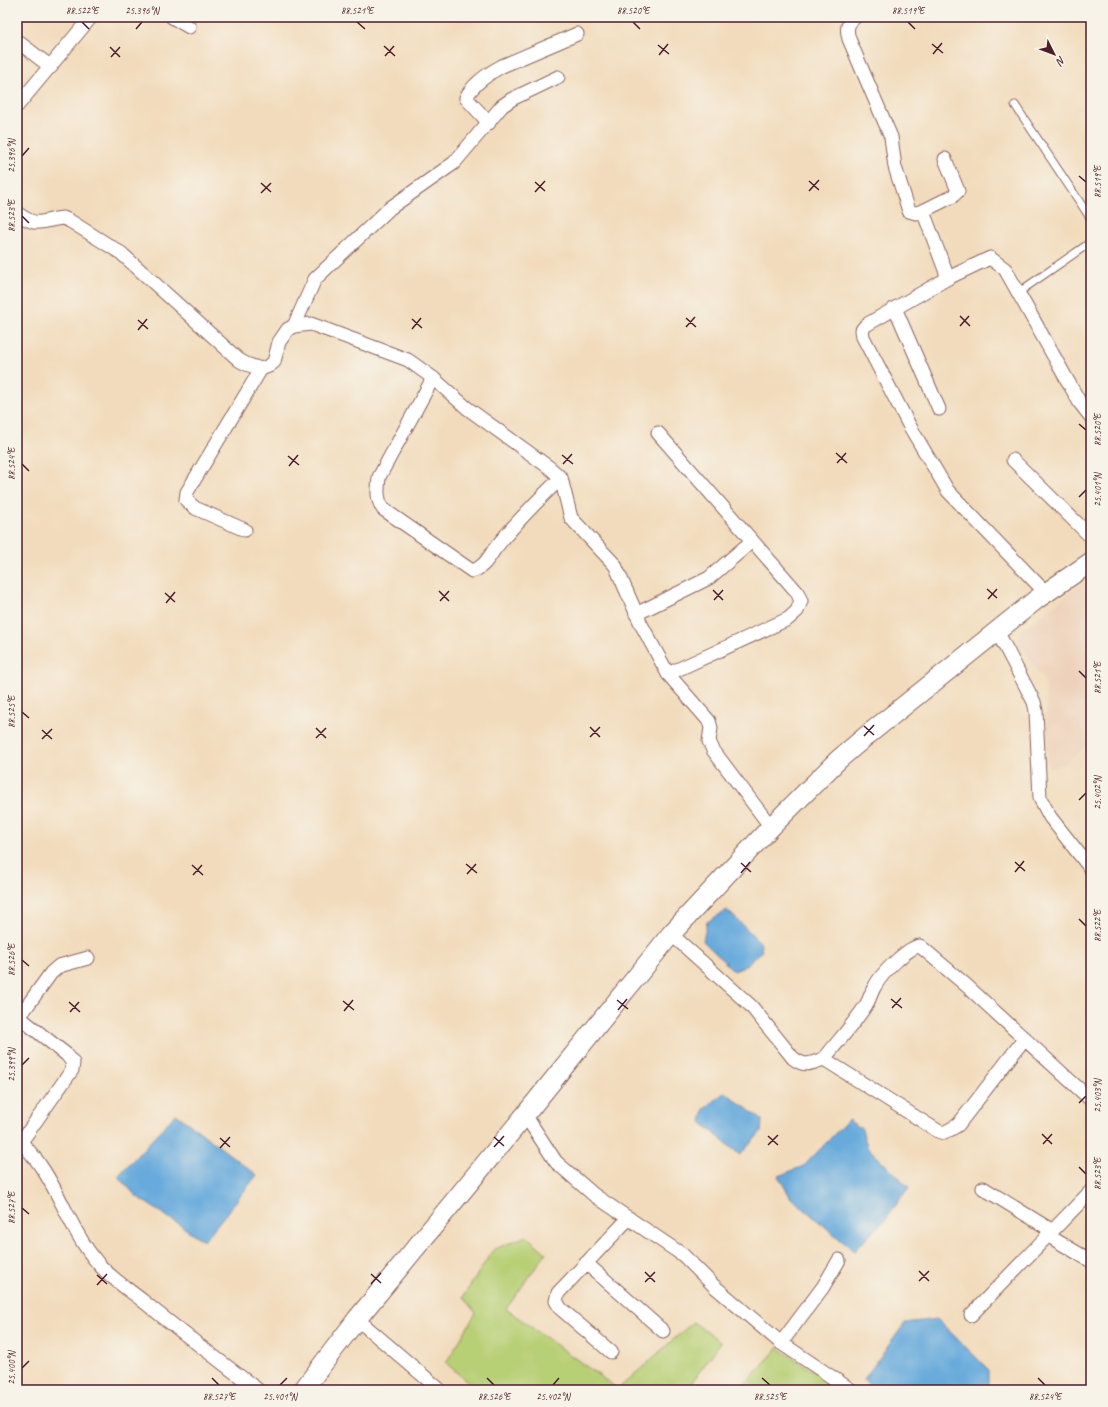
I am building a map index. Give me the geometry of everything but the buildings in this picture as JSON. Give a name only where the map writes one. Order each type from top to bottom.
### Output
[{"type":"street","points":[[17,106],[51,67],[91,17]]},
{"type":"street","points":[[172,17],[189,27]]},
{"type":"street","points":[[855,17],[848,25],[847,32],[890,137],[895,167],[909,211],[916,213],[923,211],[958,191],[945,159]]},
{"type":"street","points":[[488,123],[468,103],[466,98],[469,92],[493,71],[502,66],[577,34]]},
{"type":"street","points":[[17,41],[51,67]]},
{"type":"street","points":[[245,530],[195,508],[186,500],[187,492],[261,369],[274,362],[282,336],[294,326],[315,280],[390,208],[454,163],[502,106],[512,99],[558,77]]},
{"type":"street","points":[[923,211],[948,278]]},
{"type":"street","points":[[17,213],[26,220],[35,223],[44,223],[55,218],[63,218],[110,245],[121,253],[239,360],[261,369]]},
{"type":"street","points":[[1046,593],[948,491],[910,425],[863,337],[862,330],[866,325],[948,278],[990,258],[1005,269],[1080,403],[1091,417]]},
{"type":"street","points":[[895,308],[939,409]]},
{"type":"street","points":[[294,326],[311,324],[408,360],[433,378],[467,408],[550,468],[561,478],[571,518],[615,565],[636,614],[668,674],[709,721],[711,728],[709,741],[713,750],[772,826]]},
{"type":"street","points":[[433,378],[379,477],[377,494],[383,509],[472,571],[478,569],[486,562],[517,521],[561,478]]},
{"type":"street","points":[[658,433],[797,592],[801,601],[797,611],[788,619],[668,674]]},
{"type":"street","points":[[1012,460],[1091,537]]},
{"type":"street","points":[[636,614],[709,578],[752,542]]},
{"type":"street","points":[[303,1390],[357,1318],[526,1115],[671,934],[772,826],[842,757],[997,631],[1046,593],[1091,562]]},
{"type":"street","points":[[997,631],[1034,702],[1036,711],[1038,787],[1043,807],[1091,869]]},
{"type":"street","points":[[671,934],[751,1006],[793,1058],[807,1065],[824,1059],[867,1004],[875,985],[908,950],[914,946],[920,946],[1025,1038],[1091,1100]]},
{"type":"street","points":[[88,958],[59,966],[55,969],[18,1018],[67,1055],[73,1063],[72,1070],[19,1140],[34,1155],[52,1181],[76,1232],[102,1268],[160,1315],[258,1390]]},
{"type":"street","points":[[824,1059],[938,1131],[944,1133],[958,1125],[1025,1038]]},
{"type":"street","points":[[526,1115],[556,1162],[594,1195],[683,1255],[714,1286],[781,1343],[851,1390]]},
{"type":"street","points":[[983,1188],[1091,1261]]},
{"type":"street","points":[[971,1315],[1091,1191]]},
{"type":"street","points":[[611,1352],[561,1309],[556,1301],[558,1294],[629,1218]]},
{"type":"street","points":[[781,1343],[823,1287],[839,1260]]},
{"type":"street","points":[[586,1263],[662,1331]]},
{"type":"street","points":[[357,1318],[440,1390]]},
{"type":"lane","points":[[1016,105],[1091,219]]},
{"type":"lane","points":[[1018,292],[1091,242]]},
{"type":"shaded area","points":[[1091,578],[1091,742],[1063,765],[1048,768],[1045,682],[1018,642],[1020,631]]},
{"type":"green space","points":[[526,1236],[546,1253],[506,1309],[618,1389],[693,1322],[721,1342],[692,1382],[700,1390],[477,1390],[446,1363],[476,1313],[463,1297],[493,1250]]},
{"type":"green space","points":[[778,1348],[843,1390],[739,1390]]},
{"type":"water","points":[[727,910],[760,942],[762,951],[742,968],[734,971],[703,941],[707,922]]},
{"type":"water","points":[[725,1092],[762,1120],[761,1132],[740,1155],[701,1122],[704,1109]]},
{"type":"water","points":[[176,1114],[257,1175],[204,1241],[136,1196],[118,1176]]},
{"type":"water","points":[[848,1120],[862,1129],[867,1147],[909,1187],[885,1220],[854,1251],[791,1198],[778,1176],[804,1166]]},
{"type":"water","points":[[937,1319],[989,1370],[989,1388],[987,1390],[873,1390],[864,1379],[905,1323]]}]
